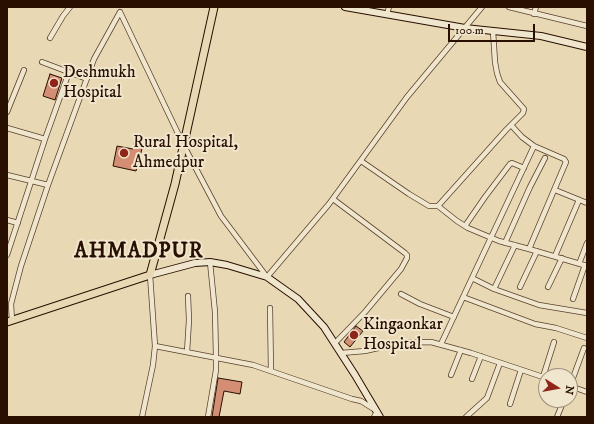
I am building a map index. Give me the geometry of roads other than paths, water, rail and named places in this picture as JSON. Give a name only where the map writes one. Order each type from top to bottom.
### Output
[{"type":"main road","points":[[150,275],[175,184],[214,7]]},
{"type":"main road","points":[[345,7],[465,28],[541,36],[587,47]]},
{"type":"main road","points":[[9,321],[150,275],[195,263],[210,262],[227,265],[267,277],[298,299],[324,327],[377,415]]},
{"type":"street","points":[[50,38],[70,7]]},
{"type":"street","points":[[117,7],[184,146],[220,216],[267,277],[333,199],[408,97],[482,7]]},
{"type":"street","points":[[387,14],[389,7]]},
{"type":"street","points":[[509,7],[587,26]]},
{"type":"street","points":[[534,14],[536,7]]},
{"type":"street","points":[[9,321],[15,289],[48,185],[94,59],[120,12]]},
{"type":"street","points":[[438,206],[523,113],[524,109],[500,82],[495,62],[493,31]]},
{"type":"street","points":[[42,62],[87,79]]},
{"type":"street","points":[[7,112],[24,70]]},
{"type":"street","points":[[7,255],[45,139],[69,72]]},
{"type":"street","points":[[511,125],[522,137],[534,146],[564,159],[566,162],[529,249]]},
{"type":"street","points":[[7,128],[45,139]]},
{"type":"street","points":[[441,344],[534,146]]},
{"type":"street","points":[[505,243],[530,187],[545,158]]},
{"type":"street","points":[[361,161],[429,206],[438,206],[457,222],[465,226],[505,243],[586,266],[573,299]]},
{"type":"street","points":[[465,226],[512,162],[524,168]]},
{"type":"street","points":[[7,175],[48,185]]},
{"type":"street","points":[[555,190],[587,203]]},
{"type":"street","points":[[333,199],[407,255],[401,269],[365,312],[334,343]]},
{"type":"street","points":[[555,256],[578,200]]},
{"type":"street","points":[[7,220],[18,223]]},
{"type":"street","points":[[579,264],[587,243]]},
{"type":"street","points":[[494,289],[515,245]]},
{"type":"street","points":[[520,287],[537,251]]},
{"type":"street","points":[[548,287],[562,258]]},
{"type":"street","points":[[208,417],[216,370],[215,312],[210,262]]},
{"type":"street","points":[[142,417],[153,365],[155,346],[150,275]]},
{"type":"street","points":[[472,278],[494,289],[539,305],[587,313]]},
{"type":"street","points":[[401,294],[420,304],[454,317]]},
{"type":"street","points":[[187,352],[189,327],[188,296]]},
{"type":"street","points":[[463,297],[535,324],[556,328],[587,338]]},
{"type":"street","points":[[270,308],[271,371]]},
{"type":"street","points":[[341,353],[400,343],[431,342],[481,356],[538,376]]},
{"type":"street","points":[[547,368],[554,342]]},
{"type":"street","points":[[155,346],[253,365],[361,401],[377,415]]},
{"type":"street","points":[[577,368],[584,348]]},
{"type":"street","points":[[451,375],[460,350]]},
{"type":"street","points":[[472,379],[481,356]]},
{"type":"street","points":[[466,417],[487,398],[500,363]]},
{"type":"street","points":[[510,404],[521,370]]},
{"type":"place","name":"Deshmukh Hospital","points":[[54,83]]},
{"type":"place","name":"Rural Hospital, Ahmedpur","points":[[124,153]]},
{"type":"place","name":"Kingaonkar Hospital","points":[[354,335]]},
{"type":"district","name":"AHMADPUR","points":[[139,253]]}]
